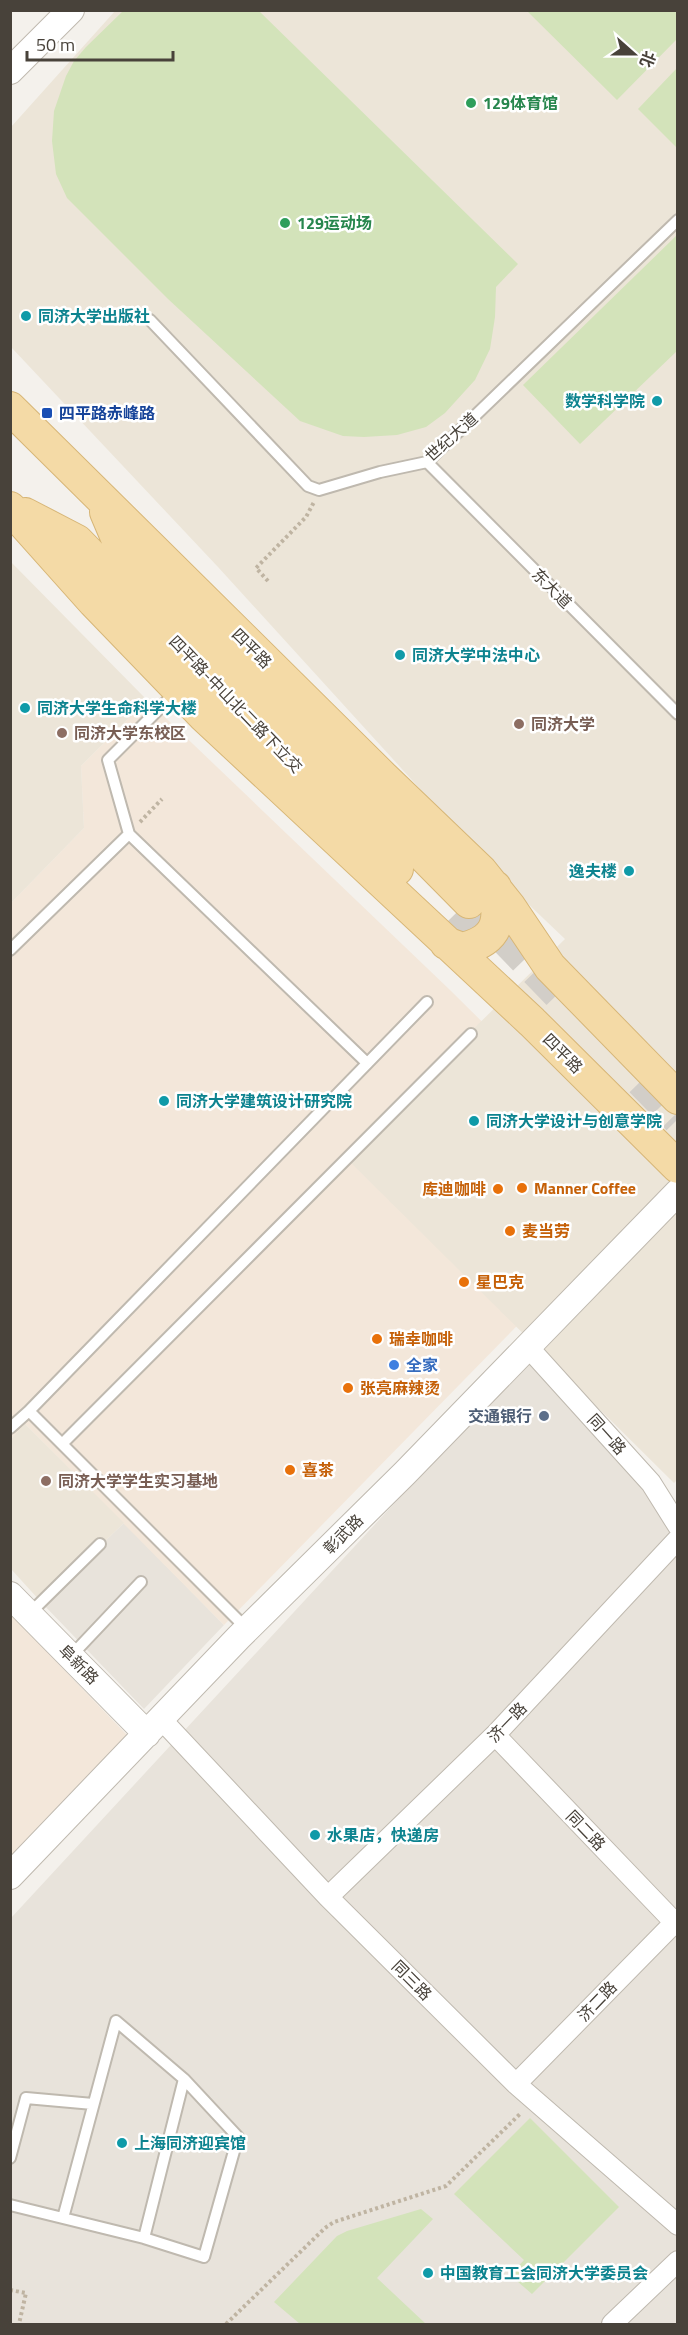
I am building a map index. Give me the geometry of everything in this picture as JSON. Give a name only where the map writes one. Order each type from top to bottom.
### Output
[{"type":"main road","name":"四平路-中山北二路下立交","points":[[10,408],[98,495],[123,552],[464,913]]},
{"type":"main road","name":"四平路-中山北二路下立交","points":[[10,507],[77,541],[464,913]]},
{"type":"main road","name":"四平路","points":[[10,507],[94,602],[178,690],[464,913],[550,967],[678,1098]]},
{"type":"main road","name":"四平路","points":[[464,913],[532,1022],[678,1167]]},
{"type":"street","points":[[10,71],[72,10]]},
{"type":"street","name":"彰武路","points":[[10,1876],[247,1629],[528,1347],[678,1192]]},
{"type":"street","name":"同一路","points":[[528,1347],[651,1483],[678,1526]]},
{"type":"street","name":"济一路","points":[[328,1897],[495,1735],[678,1539]]},
{"type":"street","name":"阜新路","points":[[16,1604],[70,1656],[154,1726]]},
{"type":"street","name":"同三路","points":[[154,1726],[516,2084],[678,2225]]},
{"type":"street","name":"同二路","points":[[495,1735],[676,1922]]},
{"type":"street","name":"济二路","points":[[516,2084],[676,1922]]},
{"type":"street","points":[[612,2325],[678,2262]]},
{"type":"lane","name":"世纪大道","points":[[319,490],[380,472],[427,462],[678,220]]},
{"type":"lane","points":[[150,320],[308,486],[319,490]]},
{"type":"lane","name":"东大道","points":[[427,462],[678,714]]},
{"type":"lane","points":[[178,690],[108,760],[129,834],[367,1063]]},
{"type":"lane","points":[[10,950],[129,834]]},
{"type":"lane","points":[[10,1428],[428,1002]]},
{"type":"lane","points":[[62,1444],[471,1034]]},
{"type":"lane","points":[[29,1411],[247,1629]]},
{"type":"lane","points":[[16,1604],[100,1544]]},
{"type":"lane","points":[[70,1656],[141,1582]]},
{"type":"lane","points":[[10,2205],[144,2238],[204,2257],[238,2137],[184,2079],[116,2021],[63,2218]]},
{"type":"lane","points":[[144,2238],[184,2079]]},
{"type":"lane","points":[[10,2158],[26,2098],[93,2104]]},
{"type":"path","points":[[268,581],[256,568],[306,517],[319,490]]},
{"type":"path","points":[[129,834],[162,799]]},
{"type":"path","points":[[226,2325],[324,2228],[334,2222],[446,2186],[534,2099]]},
{"type":"path","points":[[10,2290],[26,2294],[19,2325]]},
{"type":"shaded area","name":"同济大学","points":[[115,11],[677,11],[678,1479],[674,1483],[344,1156],[565,939],[503,880],[218,567],[11,347],[11,127]]},
{"type":"shaded area","name":"同济大学东校区","points":[[11,562],[147,700],[81,766],[84,828],[11,903]]},
{"type":"shaded area","points":[[147,700],[450,990],[651,1189],[224,1625],[26,1425],[11,1439],[11,903],[84,828],[81,766]]},
{"type":"shaded area","points":[[538,1348],[677,1512],[677,2324],[11,2324],[11,1918]]},
{"type":"shaded area","name":"同济大学学生实习基地","points":[[25,1424],[124,1523],[41,1602],[11,1569],[11,1439]]},
{"type":"shaded area","points":[[124,1523],[224,1625],[144,1709],[41,1602]]},
{"type":"shaded area","points":[[11,1615],[127,1735],[10,1856]]},
{"type":"green space","name":"129运动场","points":[[123,11],[259,11],[518,264],[496,287],[495,317],[490,349],[475,380],[445,413],[426,427],[397,435],[364,437],[343,436],[300,421],[168,299],[67,198],[56,174],[52,141],[54,111],[66,76],[74,61]]},
{"type":"green space","points":[[527,11],[677,11],[677,39],[617,100]]},
{"type":"green space","points":[[677,68],[677,148],[638,109]]},
{"type":"green space","points":[[677,235],[677,351],[580,444],[523,385]]},
{"type":"green space","points":[[530,2118],[619,2207],[532,2294],[510,2275],[524,2260],[454,2194]]},
{"type":"green space","points":[[421,2209],[433,2219],[377,2278],[426,2324],[300,2324],[274,2302],[337,2236]]},
{"type":"tunnel","points":[[469,902],[559,995]]},
{"type":"tunnel","points":[[448,921],[483,957]]},
{"type":"tunnel","points":[[641,1081],[678,1119]]},
{"type":"place","name":"129体育馆","points":[[471,103]]},
{"type":"place","name":"129运动场","points":[[285,223]]},
{"type":"place","name":"同济大学出版社","points":[[26,316]]},
{"type":"place","name":"数学科学院","points":[[657,401]]},
{"type":"place","name":"四平路赤峰路","points":[[47,413]]},
{"type":"place","name":"同济大学中法中心","points":[[400,655]]},
{"type":"place","name":"同济大学生命科学大楼","points":[[25,708]]},
{"type":"place","name":"同济大学","points":[[519,724]]},
{"type":"place","name":"同济大学东校区","points":[[62,733]]},
{"type":"place","name":"逸夫楼","points":[[629,871]]},
{"type":"place","name":"同济大学建筑设计研究院","points":[[164,1101]]},
{"type":"place","name":"同济大学设计与创意学院","points":[[474,1121]]},
{"type":"place","name":"Manner Coffee","points":[[522,1188]]},
{"type":"place","name":"库迪咖啡","points":[[498,1189]]},
{"type":"place","name":"麦当劳","points":[[510,1231]]},
{"type":"place","name":"星巴克","points":[[464,1282]]},
{"type":"place","name":"瑞幸咖啡","points":[[377,1339]]},
{"type":"place","name":"全家","points":[[394,1365]]},
{"type":"place","name":"张亮麻辣烫","points":[[348,1388]]},
{"type":"place","name":"交通银行","points":[[544,1416]]},
{"type":"place","name":"喜茶","points":[[290,1470]]},
{"type":"place","name":"同济大学学生实习基地","points":[[46,1481]]},
{"type":"place","name":"水果店，快递房","points":[[315,1835]]},
{"type":"place","name":"上海同济迎宾馆","points":[[122,2143]]},
{"type":"place","name":"中国教育工会同济大学委员会","points":[[428,2273]]}]
